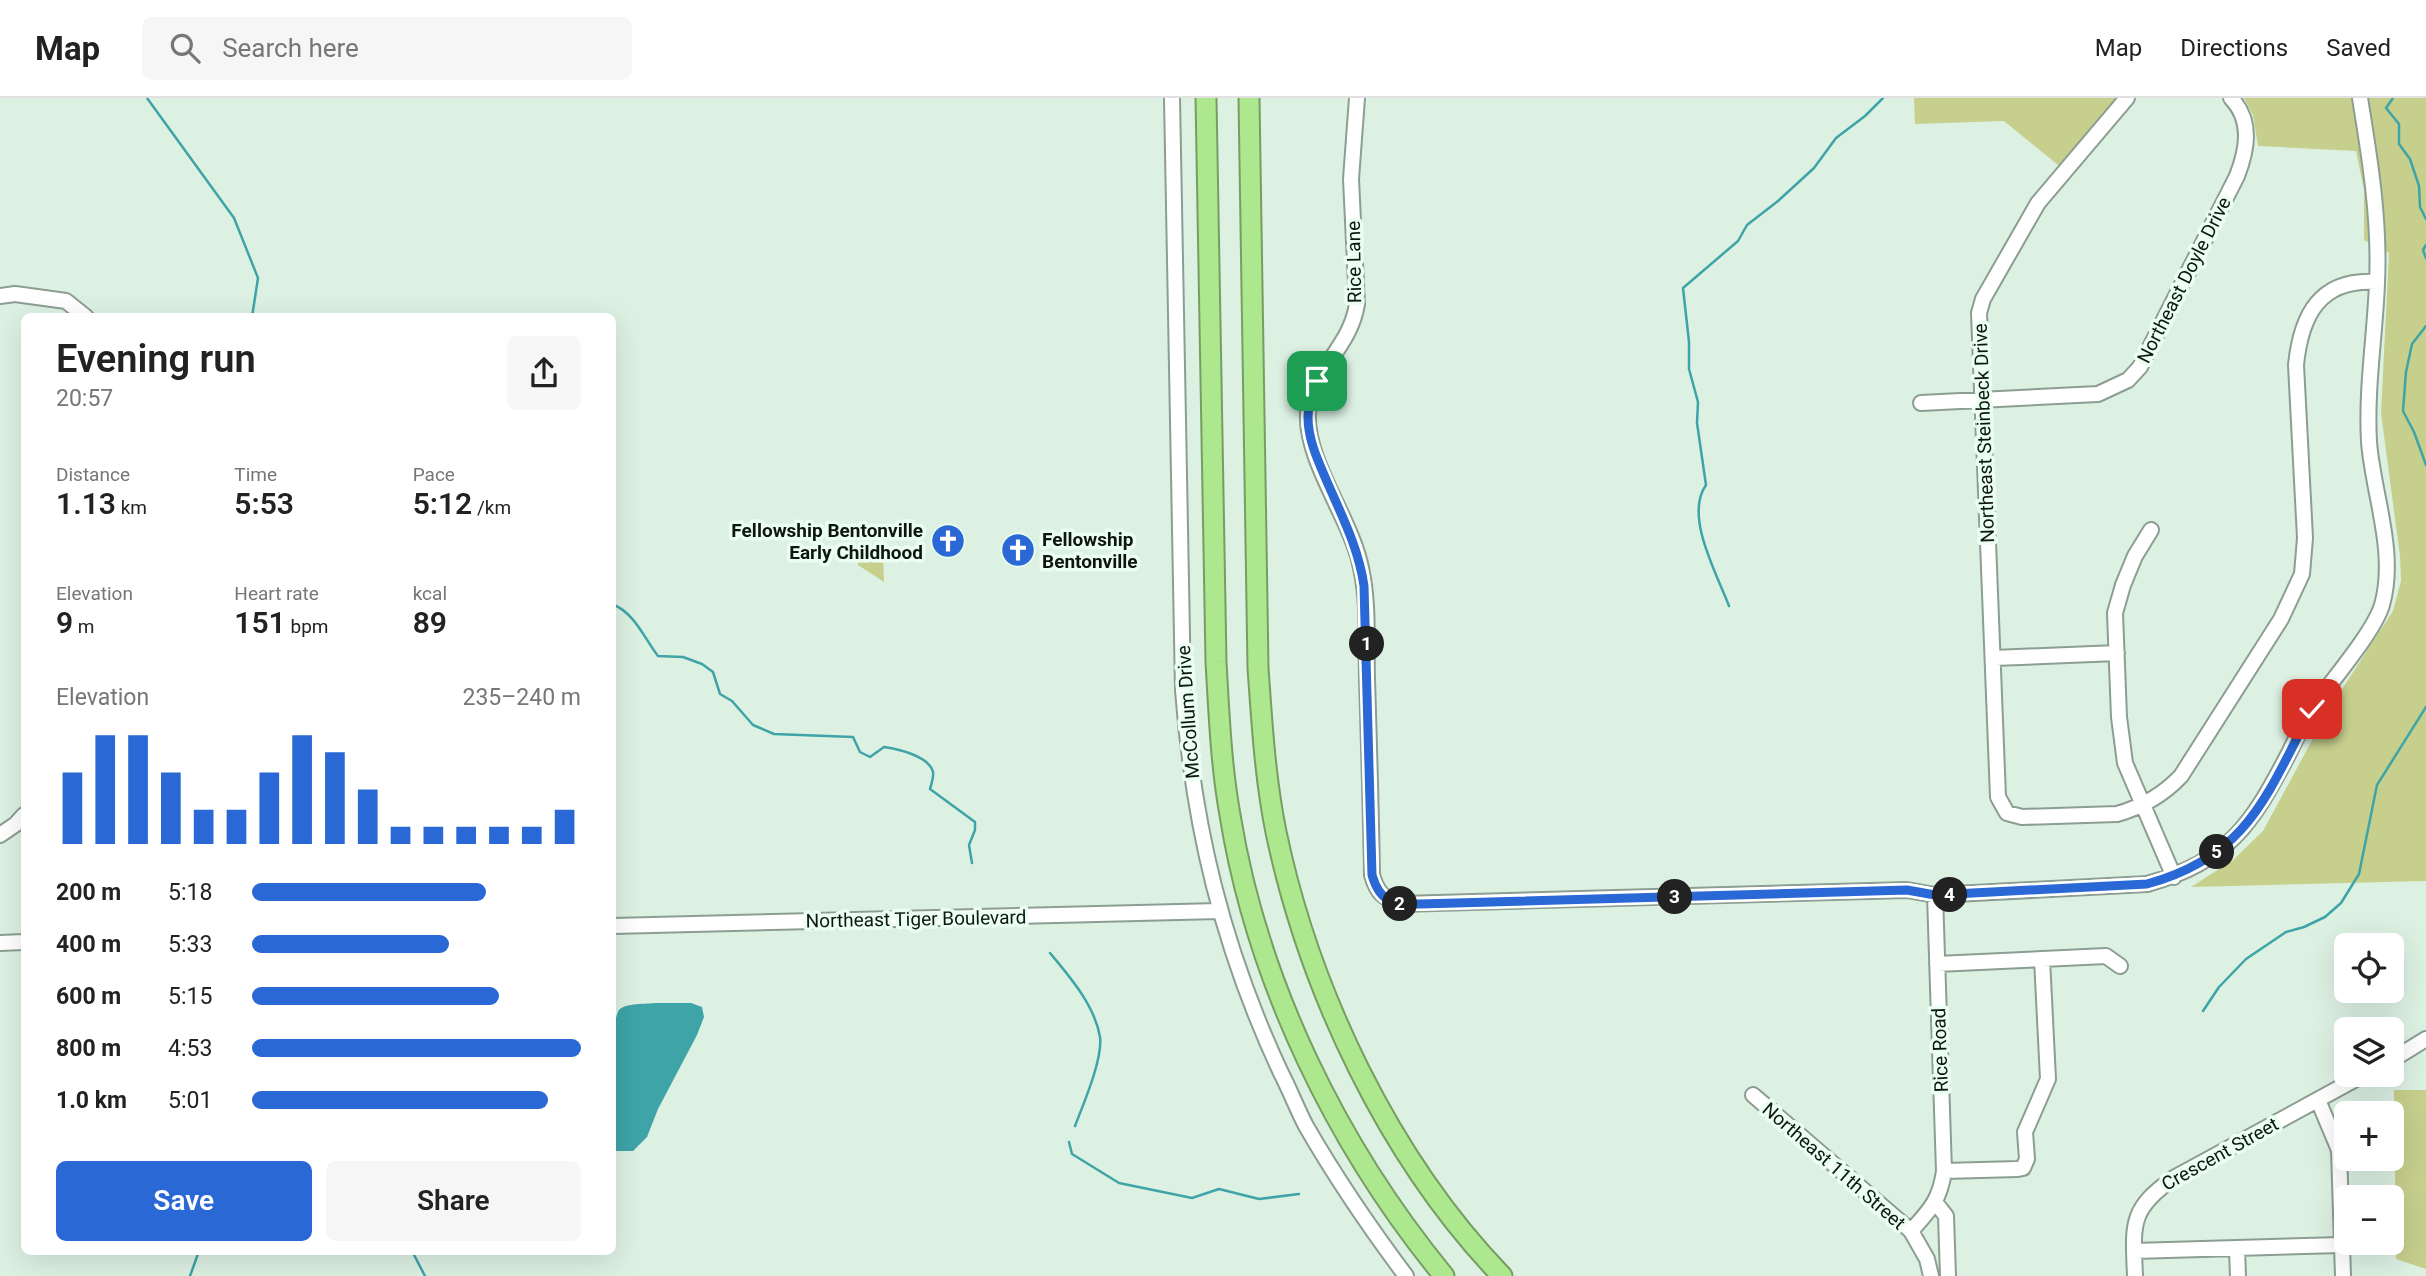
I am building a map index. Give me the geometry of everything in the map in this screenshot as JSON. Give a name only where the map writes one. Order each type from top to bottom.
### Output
[{"type":"highway","points":[[1206,98],[1216,662],[1220,739],[1230,816],[1246,892],[1270,967],[1299,1040],[1334,1110],[1373,1178],[1416,1242],[1444,1276]]},
{"type":"highway","points":[[1249,98],[1258,668],[1264,751],[1276,832],[1296,911],[1314,963],[1356,1064],[1395,1135],[1441,1203],[1502,1276]]},
{"type":"street","name":"McCollum Drive","points":[[1172,98],[1183,690],[1188,758],[1203,845],[1219,911],[1257,1021],[1306,1125],[1360,1212],[1406,1276]]},
{"type":"street","name":"Rice Lane","points":[[1357,98],[1351,179],[1357,304],[1349,334],[1317,381],[1310,397],[1308,416],[1311,439],[1319,463],[1353,542],[1363,576],[1372,875],[1376,889],[1386,900],[1401,904],[1907,890],[1935,895]]},
{"type":"street","name":"Northeast Steinbeck Drive","points":[[2127,98],[2038,203],[1983,299],[1978,321],[1998,797],[2007,813],[2022,817],[2117,814],[2143,804]]},
{"type":"street","name":"Northeast Doyle Drive","points":[[1921,403],[2098,394],[2129,380],[2140,368],[2245,156],[2245,123],[2231,98]]},
{"type":"street","points":[[1935,895],[2147,884],[2174,877],[2224,847],[2244,829],[2263,801],[2312,709],[2382,607],[2386,579],[2384,542],[2369,444],[2368,400],[2377,282],[2376,205],[2360,98]]},
{"type":"street","points":[[2143,804],[2166,791],[2181,776],[2281,619],[2298,586],[2305,552],[2296,365],[2299,339],[2308,315],[2328,293],[2350,283],[2377,282]]},
{"type":"street","points":[[0,296],[15,294],[66,301],[81,313]]},
{"type":"street","points":[[2151,530],[2135,556],[2115,613],[2123,755],[2174,877]]},
{"type":"street","points":[[1994,657],[2117,653]]},
{"type":"street","points":[[0,835],[21,818]]},
{"type":"street","name":"Rice Road","points":[[1911,1231],[1936,1202],[1944,1171],[1935,895]]},
{"type":"street","name":"Northeast Tiger Boulevard","points":[[616,926],[1219,911]]},
{"type":"street","points":[[0,943],[21,942]]},
{"type":"street","points":[[1937,964],[2106,956],[2120,966]]},
{"type":"street","points":[[1944,1171],[2023,1168],[2027,1159],[2025,1132],[2048,1079],[2042,959]]},
{"type":"street","points":[[2404,1053],[2426,1039]]},
{"type":"street","name":"Crescent Street","points":[[2135,1276],[2135,1225],[2140,1210],[2152,1193],[2174,1178],[2342,1087]]},
{"type":"street","name":"Northeast 11th Street","points":[[1753,1095],[1911,1231],[1927,1259],[1931,1276]]},
{"type":"street","points":[[2318,1100],[2339,1150],[2340,1185]]},
{"type":"street","points":[[1936,1202],[1946,1216],[1948,1276]]},
{"type":"street","points":[[2134,1251],[2334,1245]]},
{"type":"street","points":[[2237,1248],[2238,1276]]},
{"type":"street","points":[[2342,1255],[2343,1276]]},
{"type":"green space","points":[[1914,98],[2122,98],[2063,169],[2004,121],[1915,124]]},
{"type":"green space","points":[[2244,98],[2426,98],[2426,881],[2191,887],[2233,860],[2263,831],[2329,709],[2393,611],[2401,581],[2381,413],[2389,253],[2364,240],[2364,190],[2356,151],[2258,146],[2253,115]]},
{"type":"green space","points":[[883,555],[884,582],[858,565],[858,557]]},
{"type":"green space","points":[[2394,1090],[2426,1090],[2426,1269],[2396,1259],[2396,1255],[2404,1255],[2404,1185],[2395,1185],[2395,1171],[2404,1171],[2404,1101],[2394,1101]]},
{"type":"water","points":[[691,1003],[702,1007],[704,1017],[647,1137],[633,1151],[616,1151],[616,1019],[619,1010],[636,1004]]},
{"type":"waterway","points":[[147,98],[234,218],[258,278],[253,313]]},
{"type":"waterway","points":[[1729,606],[1700,528],[1700,498],[1706,485],[1697,423],[1698,402],[1689,369],[1683,288],[1738,241],[1747,225],[1814,168],[1836,138],[1883,98]]},
{"type":"waterway","points":[[2393,98],[2386,108],[2399,124],[2399,144],[2410,159],[2419,186],[2420,207],[2426,219]]},
{"type":"waterway","points":[[2426,245],[2423,250],[2426,258]]},
{"type":"waterway","points":[[2426,326],[2412,344],[2406,372],[2403,411],[2426,465]]},
{"type":"waterway","points":[[616,606],[633,620],[658,656],[683,657],[702,664],[713,672],[720,694],[732,701],[753,725],[774,734],[853,737],[860,752],[870,757],[884,747],[912,754],[926,762],[933,772],[930,789],[975,822],[969,845],[972,863]]},
{"type":"waterway","points":[[2203,1011],[2219,987],[2246,959],[2286,932],[2325,917],[2341,903],[2359,874],[2377,785],[2426,707]]},
{"type":"waterway","points":[[1050,953],[1087,1003],[1100,1037],[1096,1069],[1075,1126]]},
{"type":"waterway","points":[[1069,1142],[1072,1154],[1119,1183],[1192,1198],[1219,1189],[1259,1199],[1299,1194]]},
{"type":"waterway","points":[[190,1276],[198,1255]]},
{"type":"waterway","points":[[414,1255],[425,1276]]},
{"type":"place","name":"Fellowship Bentonville Early Childhood","points":[[948,541]]},
{"type":"place","name":"Fellowship Bentonville","points":[[1018,550]]},
{"type":"route","points":[[1317,381],[1310,397],[1308,416],[1311,439],[1353,542],[1364,586],[1372,875],[1376,889],[1386,900],[1401,904],[1420,904],[1907,890],[1935,895],[2147,884],[2174,877],[2202,862],[2244,829],[2263,801],[2312,709]]}]
